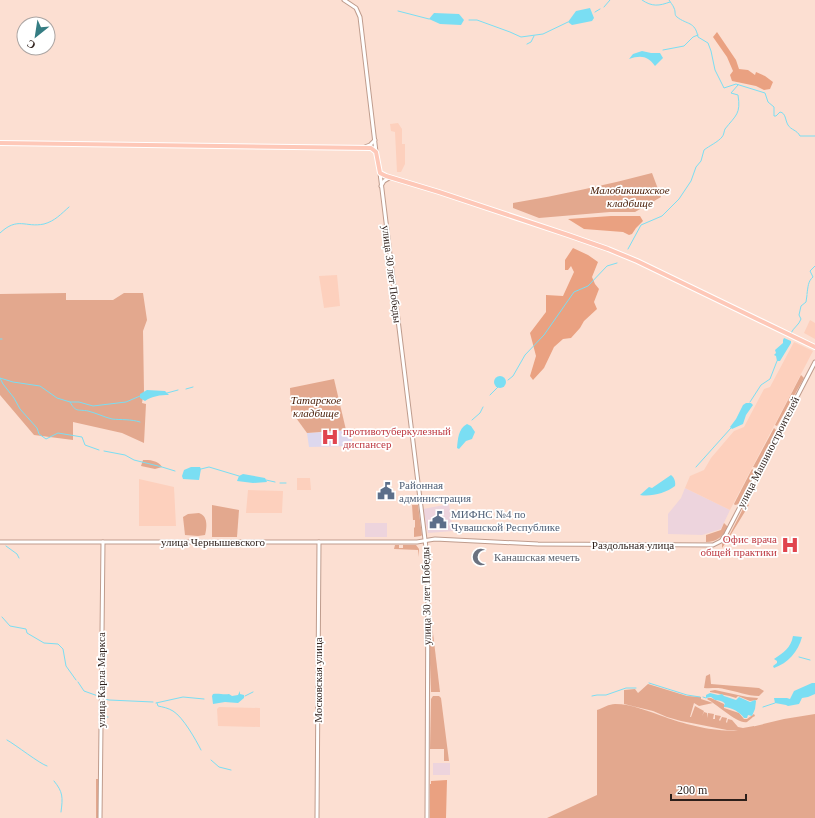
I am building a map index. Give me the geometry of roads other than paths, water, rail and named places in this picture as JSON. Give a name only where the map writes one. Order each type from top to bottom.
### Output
[{"type":"main road","points":[[0,143],[371,148],[376,152],[380,173],[389,178],[439,192],[608,249],[814,347]]},
{"type":"street","points":[[344,0],[356,8],[360,17],[376,152]]},
{"type":"street","points":[[365,147],[370,145],[375,140]]},
{"type":"street","name":"улица 30 лет Победы","points":[[380,173],[425,540],[428,580],[427,818]]},
{"type":"street","points":[[381,186],[384,180],[389,178]]},
{"type":"street","name":"улица Машиностроителей","points":[[721,541],[815,362]]},
{"type":"street","name":"Раздольная улица","points":[[425,540],[435,539],[581,545],[709,545],[721,541]]},
{"type":"street","name":"улица Чернышевского","points":[[0,542],[417,542],[425,540]]},
{"type":"street","name":"улица Карла Маркса","points":[[100,818],[103,542]]},
{"type":"street","name":"Московская улица","points":[[317,818],[319,542]]},
{"type":"water","points":[[590,8],[594,18],[592,21],[572,25],[568,22],[576,11]]},
{"type":"water","points":[[434,13],[459,14],[464,20],[461,25],[440,24],[429,19]]},
{"type":"water","points":[[642,51],[660,53],[663,58],[655,66],[650,60],[644,57],[629,59],[633,54]]},
{"type":"water","points":[[784,338],[791,341],[791,343],[780,361],[777,361],[776,356],[774,355],[776,353],[775,350],[783,343]]},
{"type":"water","points":[[500,376],[504,378],[506,382],[504,386],[500,388],[496,386],[494,382],[496,378]]},
{"type":"water","points":[[147,390],[165,391],[169,395],[156,396],[145,401],[140,398],[140,394]]},
{"type":"water","points":[[746,403],[751,403],[753,405],[746,415],[743,424],[732,429],[730,427],[743,405]]},
{"type":"water","points":[[467,424],[471,426],[475,432],[472,439],[466,441],[459,449],[457,448],[459,434]]},
{"type":"water","points":[[191,467],[200,467],[199,480],[183,479],[182,476],[184,470]]},
{"type":"water","points":[[243,474],[265,478],[267,482],[253,483],[237,481],[239,476]]},
{"type":"water","points":[[671,475],[674,478],[675,486],[654,495],[640,495],[649,487],[652,488]]},
{"type":"water","points":[[793,636],[802,637],[798,647],[788,660],[774,668],[773,666],[777,663],[777,661],[774,659],[788,647]]},
{"type":"water","points":[[815,683],[815,694],[802,698],[799,704],[788,706],[775,703],[774,698],[790,699],[794,691]]},
{"type":"water","points":[[240,691],[240,694],[244,695],[244,698],[238,703],[225,702],[213,704],[213,694],[229,694],[232,696],[238,695]]},
{"type":"water","points":[[710,693],[718,695],[722,694],[736,700],[739,697],[750,702],[755,700],[755,709],[752,716],[748,715],[747,718],[744,718],[735,710],[724,707],[725,704],[722,701],[715,700],[711,697],[706,698],[706,695]]},
{"type":"waterway","points":[[604,7],[610,0]]},
{"type":"waterway","points":[[642,0],[649,4],[656,5],[670,2]]},
{"type":"waterway","points":[[669,0],[675,9],[676,16],[693,26],[698,37],[708,43],[715,70],[724,88],[736,84],[765,93],[768,102],[774,107],[774,116],[780,112],[782,113],[789,127],[800,136],[815,136]]},
{"type":"waterway","points":[[595,12],[600,9]]},
{"type":"waterway","points":[[398,11],[429,19]]},
{"type":"waterway","points":[[469,20],[477,20],[521,37],[543,34],[568,22]]},
{"type":"waterway","points":[[663,50],[684,46],[693,37],[698,35]]},
{"type":"waterway","points":[[527,44],[531,42],[534,36]]},
{"type":"waterway","points":[[628,249],[641,225],[662,216],[679,199],[691,181],[696,167],[701,161],[704,150],[723,136],[725,129],[737,114],[739,106],[738,95],[731,93],[738,85]]},
{"type":"waterway","points":[[0,233],[12,225],[37,225],[48,223],[58,217],[69,207]]},
{"type":"waterway","points":[[508,380],[513,376],[525,355],[544,335],[574,292],[588,286],[607,266],[617,263]]},
{"type":"waterway","points":[[807,294],[809,282],[813,277],[810,271],[815,266]]},
{"type":"waterway","points":[[791,333],[801,319],[799,315],[801,306],[806,302],[807,295]]},
{"type":"waterway","points":[[750,402],[761,385],[770,379],[777,361]]},
{"type":"waterway","points":[[0,378],[13,382],[40,386],[57,398],[93,406],[126,402],[140,396]]},
{"type":"waterway","points":[[0,378],[20,409],[37,428],[39,434],[46,439],[58,433],[82,437],[85,445],[99,450]]},
{"type":"waterway","points":[[186,389],[193,387]]},
{"type":"waterway","points":[[490,395],[498,387]]},
{"type":"waterway","points":[[167,393],[178,390]]},
{"type":"waterway","points":[[70,402],[74,408],[78,410],[88,411],[112,419],[140,422]]},
{"type":"waterway","points":[[472,420],[480,413],[483,407]]},
{"type":"waterway","points":[[696,467],[731,428]]},
{"type":"waterway","points":[[104,451],[125,455],[134,460],[175,471]]},
{"type":"waterway","points":[[201,469],[209,467],[239,476]]},
{"type":"waterway","points":[[266,480],[275,482]]},
{"type":"waterway","points":[[280,483],[286,483]]},
{"type":"waterway","points":[[6,546],[17,554],[19,558]]},
{"type":"waterway","points":[[2,617],[10,626],[26,629],[27,633],[44,643],[58,644],[63,649],[66,666],[76,680]]},
{"type":"waterway","points":[[799,657],[810,660]]},
{"type":"waterway","points":[[78,682],[84,691],[98,696]]},
{"type":"waterway","points":[[649,683],[687,695],[700,697]]},
{"type":"waterway","points":[[592,696],[606,695],[626,688],[636,688]]},
{"type":"waterway","points":[[245,696],[253,692]]},
{"type":"waterway","points":[[156,703],[183,697],[204,699]]},
{"type":"waterway","points":[[104,711],[104,699],[153,702]]},
{"type":"waterway","points":[[157,703],[158,706],[171,710],[181,718],[201,750]]},
{"type":"waterway","points":[[763,707],[775,703]]},
{"type":"waterway","points":[[105,715],[108,717]]},
{"type":"waterway","points":[[7,740],[47,766]]},
{"type":"waterway","points":[[211,760],[219,767],[231,770]]},
{"type":"waterway","points":[[54,781],[62,795],[61,812]]},
{"type":"place","name":"противотуберкулезный диспансер","points":[[330,437]]},
{"type":"place","name":"Районная администрация","points":[[386,491]]},
{"type":"place","name":"МИФНС №4 по Чувашской Республике","points":[[438,520]]},
{"type":"place","name":"Офис врача общей практики","points":[[790,545]]},
{"type":"place","name":"Канашская мечеть","points":[[481,557]]},
{"type":"park label","name":"Малобикшихское кладбище","points":[[630,196]]},
{"type":"park label","name":"Татарское кладбище","points":[[316,406]]}]
